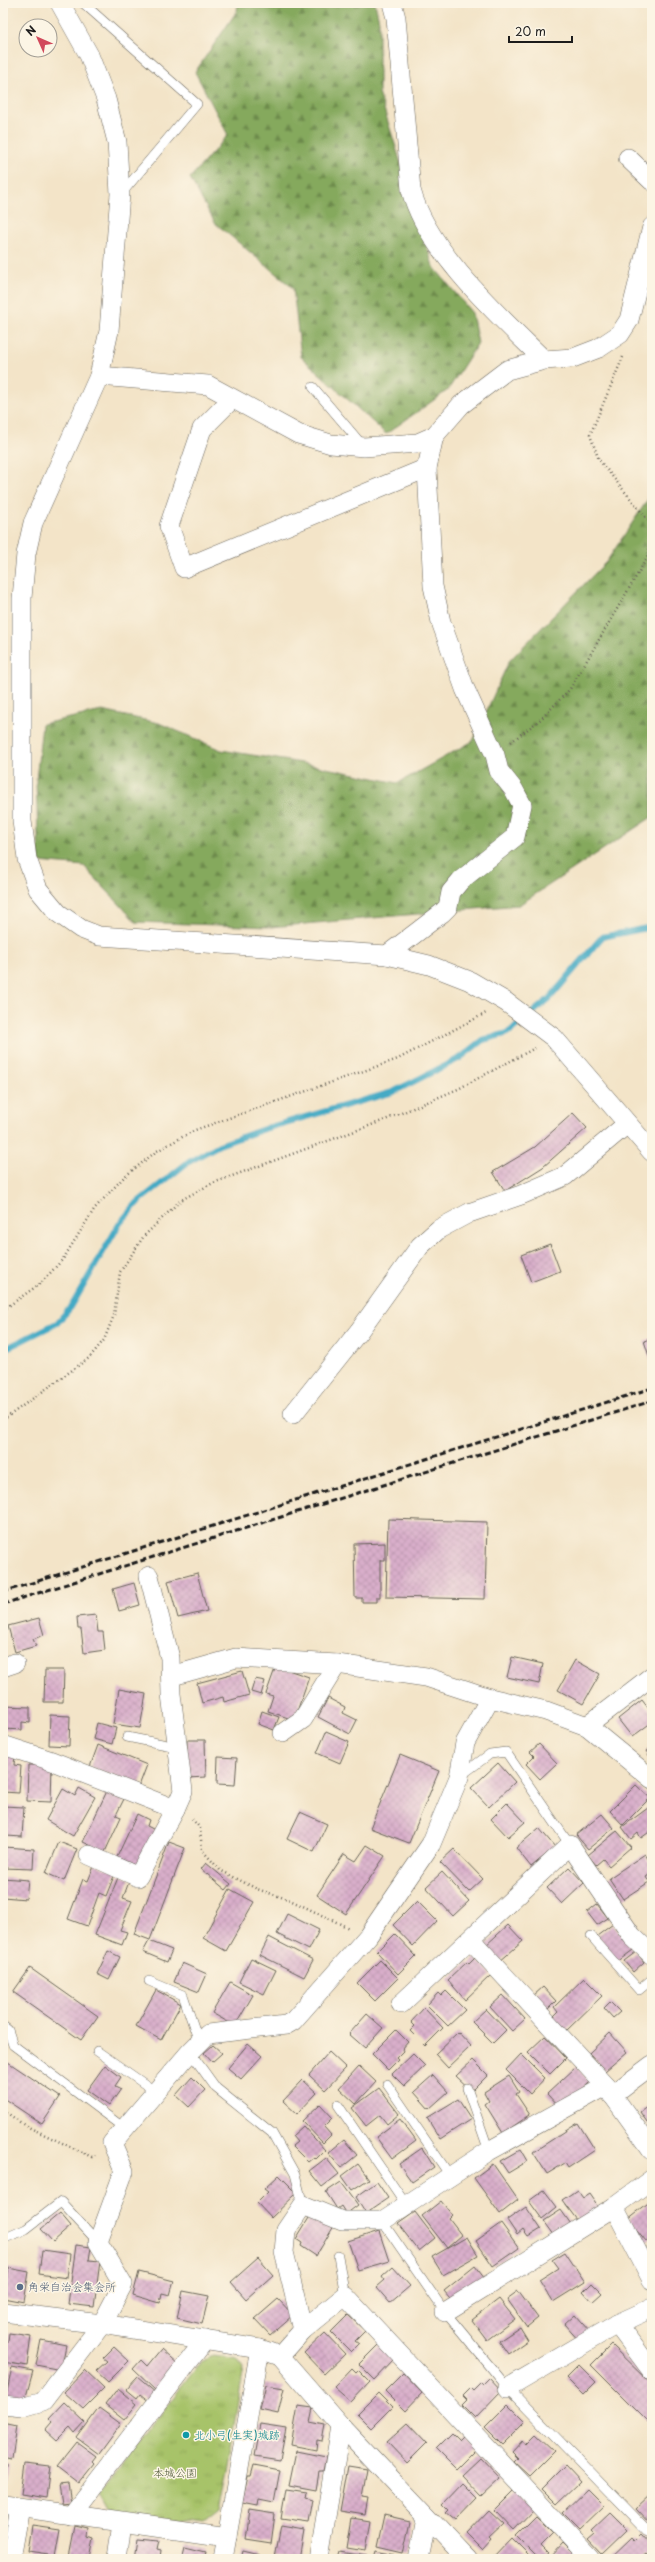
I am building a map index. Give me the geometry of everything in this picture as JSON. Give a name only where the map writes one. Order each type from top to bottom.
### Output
[{"type":"street","points":[[60,3],[89,55],[106,99],[117,142],[120,194],[110,331],[99,376],[33,523],[26,554],[22,598],[22,821],[26,859],[38,889],[58,913],[81,929],[99,936],[387,955],[429,965],[470,981],[506,1002],[554,1038],[652,1152]]},
{"type":"street","points":[[392,3],[396,18],[412,190],[416,210],[430,235],[486,303],[544,360]]},
{"type":"street","points":[[628,158],[652,181]]},
{"type":"street","points":[[99,376],[208,385],[298,434],[331,444],[364,447],[418,443],[434,436],[461,405],[507,370],[544,360],[573,358],[599,348],[620,334],[629,320],[652,227]]},
{"type":"street","points":[[232,399],[202,429],[169,526],[184,568],[427,468]]},
{"type":"street","points":[[387,955],[442,913],[448,907],[451,892],[461,880],[515,837],[522,805],[514,790],[500,771],[495,755],[464,689],[441,622],[434,586],[427,468],[434,436]]},
{"type":"street","points":[[292,1414],[359,1331],[420,1246],[439,1229],[469,1213],[522,1195],[565,1176],[627,1124]]},
{"type":"street","points":[[88,1855],[138,1877],[176,1809],[183,1791],[170,1694],[172,1676],[170,1658],[149,1576]]},
{"type":"street","points":[[172,1676],[236,1658],[337,1664],[426,1677],[490,1698],[546,1711],[587,1726],[652,1780]]},
{"type":"street","points":[[283,1733],[304,1719],[337,1664]]},
{"type":"street","points":[[587,1726],[652,1676]]},
{"type":"street","points":[[3,2405],[22,2407],[43,2402],[102,2324],[123,2284],[98,2242],[124,2171],[112,2143],[208,2034],[286,2025],[293,2021],[368,1936],[431,1844],[459,1777],[464,1744],[490,1698]]},
{"type":"street","points":[[3,1745],[52,1761],[176,1809]]},
{"type":"street","points":[[401,2004],[471,1940],[570,1845],[632,1936],[652,1955]]},
{"type":"street","points":[[471,1940],[609,2091],[652,2150]]},
{"type":"street","points":[[303,2330],[284,2252],[286,2230],[303,2205],[342,2222],[382,2221],[451,2177],[489,2150],[609,2091],[652,2065]]},
{"type":"street","points":[[445,2312],[614,2207],[652,2179]]},
{"type":"street","points":[[614,2207],[652,2280]]},
{"type":"street","points":[[280,2356],[303,2330],[345,2296],[591,2559]]},
{"type":"street","points":[[508,2388],[617,2324],[652,2308]]},
{"type":"street","points":[[3,2312],[102,2324],[205,2340],[260,2349],[280,2356],[341,2426],[467,2559]]},
{"type":"street","points":[[617,2324],[652,2371]]},
{"type":"street","points":[[71,2515],[205,2340]]},
{"type":"street","points":[[223,2559],[260,2349]]},
{"type":"street","points":[[319,2559],[341,2426]]},
{"type":"street","points":[[11,2559],[11,2506],[227,2537]]},
{"type":"street","points":[[418,2559],[426,2516]]},
{"type":"street","points":[[117,2559],[122,2523]]},
{"type":"lane","points":[[83,3],[198,104],[120,194]]},
{"type":"lane","points":[[313,388],[364,447]]},
{"type":"lane","points":[[127,1737],[177,1747]]},
{"type":"lane","points":[[459,1777],[490,1754],[506,1752],[570,1845]]},
{"type":"lane","points":[[591,1936],[639,1990],[652,1979]]},
{"type":"lane","points":[[149,1980],[184,1995],[195,2047],[216,2088],[272,2133],[295,2174],[303,2205]]},
{"type":"lane","points":[[3,2026],[8,2030],[13,2045],[124,2128]]},
{"type":"lane","points":[[97,2051],[156,2092]]},
{"type":"lane","points":[[387,2084],[451,2177]]},
{"type":"lane","points":[[467,2088],[489,2150]]},
{"type":"lane","points":[[338,2105],[407,2206]]},
{"type":"lane","points":[[3,2239],[26,2229],[61,2202],[98,2242]]},
{"type":"lane","points":[[382,2221],[445,2312],[508,2388],[652,2536]]},
{"type":"lane","points":[[338,2256],[345,2296]]},
{"type":"path","points":[[620,334],[626,343],[624,356],[590,435],[599,460],[652,525]]},
{"type":"path","points":[[495,755],[541,719],[570,689],[647,558],[651,539],[649,522]]},
{"type":"path","points":[[3,1310],[41,1283],[63,1259],[95,1208],[124,1177],[157,1151],[195,1130],[398,1059],[506,1002]]},
{"type":"path","points":[[3,1420],[89,1358],[104,1340],[114,1314],[120,1272],[144,1236],[181,1200],[213,1182],[385,1120],[458,1089],[554,1038]]},
{"type":"path","points":[[176,1809],[195,1821],[200,1828],[202,1850],[209,1859],[232,1878],[290,1900],[368,1936]]},
{"type":"path","points":[[3,2110],[24,2125],[92,2157],[112,2143]]},
{"type":"green space","points":[[238,3],[375,3],[379,21],[379,93],[433,266],[472,313],[478,343],[448,390],[386,434],[301,357],[293,288],[215,223],[190,178],[228,135],[195,72],[237,11]]},
{"type":"green space","points":[[652,493],[652,817],[519,905],[271,927],[136,922],[84,866],[39,862],[36,781],[42,724],[102,711],[159,723],[221,750],[302,763],[398,783],[473,741],[509,661],[607,561]]},
{"type":"green space","name":"本城公園","points":[[213,2356],[238,2360],[244,2368],[218,2514],[203,2526],[109,2514],[98,2494],[201,2362]]},
{"type":"building","points":[[573,1113],[587,1128],[543,1167],[505,1191],[493,1172],[535,1147]]},
{"type":"building","points":[[550,1244],[560,1271],[531,1282],[521,1255]]},
{"type":"building","points":[[652,1338],[652,1365],[644,1341]]},
{"type":"building","points":[[388,1519],[487,1522],[485,1599],[386,1597]]},
{"type":"building","points":[[385,1543],[385,1560],[380,1560],[380,1597],[377,1597],[377,1602],[362,1602],[362,1598],[355,1598],[354,1544]]},
{"type":"building","points":[[197,1573],[207,1611],[178,1618],[168,1581]]},
{"type":"building","points":[[134,1583],[140,1605],[119,1611],[113,1589]]},
{"type":"building","points":[[96,1615],[98,1632],[103,1632],[105,1650],[84,1653],[81,1629],[78,1629],[77,1617]]},
{"type":"building","points":[[39,1618],[44,1635],[33,1639],[36,1646],[15,1652],[8,1626]]},
{"type":"building","points":[[512,1657],[543,1664],[539,1684],[507,1677]]},
{"type":"building","points":[[575,1660],[600,1674],[583,1704],[558,1690]]},
{"type":"building","points":[[276,1666],[309,1677],[294,1720],[268,1711],[273,1696],[266,1694]]},
{"type":"building","points":[[45,1670],[64,1670],[63,1702],[44,1702]]},
{"type":"building","points":[[242,1671],[249,1695],[224,1702],[223,1697],[202,1703],[197,1683]]},
{"type":"building","points":[[255,1679],[265,1681],[261,1695],[251,1692]]},
{"type":"building","points":[[119,1689],[146,1694],[140,1728],[113,1724]]},
{"type":"building","points":[[328,1698],[345,1707],[343,1713],[357,1720],[350,1734],[318,1717]]},
{"type":"building","points":[[642,1700],[652,1713],[652,1722],[632,1737],[618,1719]]},
{"type":"building","points":[[3,1706],[30,1707],[30,1723],[22,1722],[22,1730],[3,1729]]},
{"type":"building","points":[[262,1711],[279,1717],[274,1730],[258,1724]]},
{"type":"building","points":[[50,1715],[70,1716],[69,1746],[49,1745]]},
{"type":"building","points":[[97,1723],[116,1728],[112,1744],[93,1739]]},
{"type":"building","points":[[326,1732],[349,1742],[340,1763],[317,1753]]},
{"type":"building","points":[[187,1740],[205,1740],[206,1777],[187,1778]]},
{"type":"building","points":[[539,1744],[557,1763],[540,1779],[526,1764],[534,1756],[530,1752]]},
{"type":"building","points":[[98,1745],[147,1765],[139,1786],[90,1767]]},
{"type":"building","points":[[652,1747],[652,1760],[646,1751]]},
{"type":"building","points":[[3,1753],[15,1754],[14,1765],[21,1766],[19,1793],[3,1792]]},
{"type":"building","points":[[400,1755],[439,1771],[409,1843],[370,1828]]},
{"type":"building","points":[[218,1757],[237,1758],[235,1785],[217,1784]]},
{"type":"building","points":[[498,1763],[515,1782],[489,1807],[471,1788]]},
{"type":"building","points":[[28,1765],[52,1765],[51,1802],[27,1801]]},
{"type":"building","points":[[636,1785],[650,1798],[623,1825],[610,1811]]},
{"type":"building","points":[[79,1788],[95,1797],[73,1836],[46,1820],[63,1789],[75,1796]]},
{"type":"building","points":[[107,1791],[124,1799],[116,1815],[121,1817],[105,1852],[83,1842]]},
{"type":"building","points":[[507,1803],[525,1822],[508,1837],[491,1819]]},
{"type":"building","points":[[652,1805],[652,1830],[641,1838],[638,1833],[631,1839],[622,1827]]},
{"type":"building","points":[[3,1806],[24,1807],[22,1837],[7,1836],[7,1830],[3,1830]]},
{"type":"building","points":[[300,1812],[327,1824],[314,1852],[287,1839]]},
{"type":"building","points":[[137,1814],[149,1820],[147,1826],[155,1830],[137,1866],[117,1857]]},
{"type":"building","points":[[602,1814],[614,1828],[588,1849],[576,1835]]},
{"type":"building","points":[[539,1828],[555,1847],[531,1867],[516,1848]]},
{"type":"building","points":[[617,1831],[631,1847],[609,1866],[603,1859],[596,1865],[588,1855]]},
{"type":"building","points":[[59,1842],[77,1849],[64,1881],[46,1873]]},
{"type":"building","points":[[169,1842],[185,1848],[150,1940],[134,1934]]},
{"type":"building","points":[[367,1845],[385,1856],[346,1914],[317,1895],[344,1854],[356,1861]]},
{"type":"building","points":[[3,1847],[34,1849],[33,1869],[3,1868]]},
{"type":"building","points":[[454,1849],[483,1879],[469,1892],[440,1862]]},
{"type":"building","points":[[645,1854],[652,1865],[652,1873],[646,1877],[649,1882],[623,1899],[609,1878]]},
{"type":"building","points":[[206,1863],[231,1884],[226,1890],[201,1869]]},
{"type":"building","points":[[95,1864],[116,1871],[106,1896],[99,1893],[87,1926],[68,1919],[83,1879],[88,1881]]},
{"type":"building","points":[[569,1867],[584,1883],[562,1904],[547,1888]]},
{"type":"building","points":[[442,1872],[469,1901],[453,1916],[426,1887]]},
{"type":"building","points":[[119,1875],[130,1879],[123,1898],[132,1901],[120,1930],[127,1932],[122,1945],[95,1935]]},
{"type":"building","points":[[3,1878],[28,1880],[26,1899],[3,1897]]},
{"type":"building","points":[[230,1889],[254,1902],[226,1951],[203,1938]]},
{"type":"building","points":[[417,1901],[437,1921],[413,1946],[393,1925]]},
{"type":"building","points":[[597,1904],[608,1918],[597,1925],[587,1912]]},
{"type":"building","points":[[287,1914],[319,1930],[309,1950],[277,1934]]},
{"type":"building","points":[[613,1924],[633,1950],[617,1962],[597,1936]]},
{"type":"building","points":[[508,1925],[523,1941],[499,1962],[485,1946]]},
{"type":"building","points":[[395,1934],[416,1956],[398,1974],[377,1952]]},
{"type":"building","points":[[269,1937],[313,1960],[304,1977],[260,1955]]},
{"type":"building","points":[[149,1941],[172,1950],[167,1962],[143,1952]]},
{"type":"building","points":[[108,1951],[120,1957],[109,1980],[97,1974]]},
{"type":"building","points":[[636,1952],[644,1962],[633,1972],[624,1961]]},
{"type":"building","points":[[251,1958],[276,1970],[264,1994],[239,1982]]},
{"type":"building","points":[[475,1958],[491,1975],[465,2000],[448,1980],[467,1962],[469,1964]]},
{"type":"building","points":[[380,1960],[398,1978],[375,2001],[357,1983]]},
{"type":"building","points":[[182,1963],[207,1974],[199,1992],[174,1982]]},
{"type":"building","points":[[30,1968],[98,2016],[81,2040],[13,1992]]},
{"type":"building","points":[[584,1978],[602,1996],[565,2032],[552,2018],[558,2012],[554,2007]]},
{"type":"building","points":[[230,1982],[253,1995],[235,2026],[212,2013]]},
{"type":"building","points":[[543,1987],[556,2001],[546,2011],[533,1996]]},
{"type":"building","points":[[156,1990],[181,2004],[161,2040],[136,2026]]},
{"type":"building","points":[[446,1991],[465,2010],[448,2026],[427,2005],[438,1993],[441,1996]]},
{"type":"building","points":[[503,1995],[525,2019],[512,2031],[490,2007]]},
{"type":"building","points":[[610,2002],[620,2012],[613,2018],[604,2008]]},
{"type":"building","points":[[424,2008],[443,2028],[425,2046],[410,2031],[415,2026],[411,2022]]},
{"type":"building","points":[[486,2009],[506,2030],[493,2043],[472,2022]]},
{"type":"building","points":[[367,2014],[383,2028],[365,2048],[349,2034]]},
{"type":"building","points":[[396,2030],[408,2042],[402,2049],[403,2051],[396,2058],[398,2060],[388,2070],[372,2054]]},
{"type":"building","points":[[458,2032],[471,2046],[448,2068],[435,2054]]},
{"type":"building","points":[[610,2033],[627,2052],[605,2071],[589,2053]]},
{"type":"building","points":[[545,2036],[566,2058],[550,2074],[528,2052]]},
{"type":"building","points":[[248,2044],[262,2056],[241,2079],[228,2068]]},
{"type":"building","points":[[213,2045],[222,2053],[212,2062],[204,2053]]},
{"type":"building","points":[[329,2052],[346,2068],[325,2090],[309,2075]]},
{"type":"building","points":[[413,2054],[425,2066],[404,2086],[392,2074]]},
{"type":"building","points":[[521,2054],[545,2078],[530,2094],[506,2070]]},
{"type":"building","points":[[5,2060],[60,2097],[42,2124],[3,2098],[3,2063]]},
{"type":"building","points":[[473,2060],[488,2075],[472,2091],[456,2076]]},
{"type":"building","points":[[105,2065],[121,2077],[115,2086],[121,2089],[109,2106],[87,2090]]},
{"type":"building","points":[[359,2066],[376,2082],[356,2104],[339,2088]]},
{"type":"building","points":[[576,2067],[590,2082],[570,2101],[559,2107],[547,2094]]},
{"type":"building","points":[[433,2075],[448,2092],[429,2109],[414,2092]]},
{"type":"building","points":[[509,2076],[519,2092],[516,2094],[530,2115],[503,2133],[485,2104],[489,2101],[484,2092]]},
{"type":"building","points":[[192,2077],[205,2090],[189,2107],[176,2095]]},
{"type":"building","points":[[303,2080],[317,2093],[297,2114],[283,2101]]},
{"type":"building","points":[[379,2088],[399,2114],[387,2124],[380,2115],[366,2126],[352,2108]]},
{"type":"building","points":[[458,2099],[471,2119],[440,2139],[427,2118]]},
{"type":"building","points":[[652,2103],[652,2129],[640,2112]]},
{"type":"building","points":[[320,2104],[333,2118],[324,2127],[331,2135],[323,2143],[302,2121]]},
{"type":"building","points":[[400,2119],[416,2141],[392,2159],[376,2137]]},
{"type":"building","points":[[578,2123],[595,2150],[568,2168],[565,2163],[547,2174],[533,2152]]},
{"type":"building","points":[[303,2126],[325,2150],[316,2159],[314,2157],[308,2162],[292,2146],[297,2142],[292,2136]]},
{"type":"building","points":[[344,2140],[357,2155],[341,2168],[328,2153]]},
{"type":"building","points":[[422,2148],[434,2167],[412,2182],[399,2164]]},
{"type":"building","points":[[521,2149],[528,2161],[508,2173],[500,2161]]},
{"type":"building","points":[[326,2158],[339,2174],[322,2187],[309,2171]]},
{"type":"building","points":[[358,2164],[369,2179],[352,2190],[342,2176]]},
{"type":"building","points":[[493,2164],[518,2200],[500,2214],[474,2178]]},
{"type":"building","points":[[279,2175],[297,2193],[271,2218],[257,2203],[268,2192],[264,2189]]},
{"type":"building","points":[[341,2182],[358,2205],[346,2214],[341,2206],[337,2209],[326,2192]]},
{"type":"building","points":[[377,2182],[388,2198],[366,2213],[356,2197]]},
{"type":"building","points":[[544,2190],[557,2207],[542,2219],[529,2201]]},
{"type":"building","points":[[577,2190],[583,2198],[589,2194],[600,2210],[580,2224],[562,2200]]},
{"type":"building","points":[[652,2200],[652,2237],[646,2241],[628,2219]]},
{"type":"building","points":[[441,2201],[452,2215],[449,2218],[462,2235],[447,2248],[422,2216]]},
{"type":"building","points":[[526,2207],[541,2229],[528,2237],[523,2230],[517,2235],[507,2220]]},
{"type":"building","points":[[561,2210],[573,2227],[557,2239],[544,2221]]},
{"type":"building","points":[[415,2212],[435,2238],[419,2251],[398,2224]]},
{"type":"building","points":[[60,2213],[71,2226],[53,2242],[41,2229]]},
{"type":"building","points":[[312,2213],[334,2226],[316,2256],[301,2246],[302,2243],[296,2239]]},
{"type":"building","points":[[501,2223],[519,2248],[493,2266],[476,2241]]},
{"type":"building","points":[[379,2231],[389,2261],[358,2270],[348,2241]]},
{"type":"building","points":[[467,2237],[478,2255],[443,2275],[432,2257]]},
{"type":"building","points":[[76,2245],[91,2247],[89,2260],[100,2261],[94,2307],[68,2304]]},
{"type":"building","points":[[42,2250],[70,2254],[67,2278],[39,2274]]},
{"type":"building","points":[[565,2252],[585,2282],[553,2302],[539,2280],[558,2268],[552,2260]]},
{"type":"building","points":[[258,2258],[273,2275],[246,2299],[231,2282]]},
{"type":"building","points":[[475,2266],[485,2279],[455,2304],[444,2291]]},
{"type":"building","points":[[393,2267],[410,2286],[390,2303],[376,2287],[384,2280],[382,2277]]},
{"type":"building","points":[[8,2268],[29,2272],[24,2302],[3,2298]]},
{"type":"building","points":[[139,2272],[174,2281],[170,2295],[162,2293],[160,2303],[133,2295]]},
{"type":"building","points":[[592,2283],[602,2293],[592,2302],[583,2292]]},
{"type":"building","points":[[183,2291],[209,2296],[202,2324],[177,2318]]},
{"type":"building","points":[[518,2291],[538,2318],[527,2327],[507,2299]]},
{"type":"building","points":[[278,2299],[293,2315],[270,2335],[255,2319]]},
{"type":"building","points":[[499,2299],[515,2319],[487,2340],[472,2320]]},
{"type":"building","points":[[575,2314],[591,2332],[580,2342],[564,2324]]},
{"type":"building","points":[[348,2315],[365,2331],[355,2341],[359,2344],[351,2352],[331,2332]]},
{"type":"building","points":[[520,2327],[528,2340],[508,2354],[499,2341]]},
{"type":"building","points":[[9,2333],[31,2336],[27,2366],[3,2362],[4,2341],[8,2341]]},
{"type":"building","points":[[325,2333],[345,2354],[324,2374],[304,2353]]},
{"type":"building","points":[[41,2340],[66,2345],[61,2370],[36,2365]]},
{"type":"building","points":[[379,2344],[394,2360],[375,2380],[359,2364]]},
{"type":"building","points":[[611,2345],[652,2385],[650,2424],[591,2365]]},
{"type":"building","points":[[114,2347],[129,2361],[108,2382],[96,2371],[107,2361],[103,2358]]},
{"type":"building","points":[[161,2349],[179,2365],[156,2391],[133,2369],[141,2360],[147,2366]]},
{"type":"building","points":[[579,2365],[596,2382],[583,2395],[566,2378]]},
{"type":"building","points":[[12,2367],[33,2371],[25,2400],[6,2397]]},
{"type":"building","points":[[352,2368],[356,2372],[358,2370],[370,2382],[351,2402],[334,2387]]},
{"type":"building","points":[[85,2370],[104,2388],[83,2409],[64,2392]]},
{"type":"building","points":[[403,2373],[422,2393],[405,2411],[385,2391]]},
{"type":"building","points":[[137,2377],[156,2393],[150,2402],[140,2394],[137,2398],[126,2389]]},
{"type":"building","points":[[489,2378],[501,2391],[475,2418],[462,2405],[467,2400],[463,2396],[471,2388],[473,2390],[481,2382],[483,2384]]},
{"type":"building","points":[[266,2385],[284,2388],[278,2414],[260,2410]]},
{"type":"building","points":[[118,2388],[137,2404],[124,2420],[105,2405]]},
{"type":"building","points":[[378,2393],[392,2407],[371,2428],[357,2414]]},
{"type":"building","points":[[64,2402],[85,2422],[75,2433],[70,2427],[57,2440],[46,2430],[53,2422],[49,2418]]},
{"type":"building","points":[[508,2405],[525,2422],[502,2445],[485,2428]]},
{"type":"building","points":[[298,2406],[313,2408],[310,2422],[325,2425],[322,2441],[317,2440],[316,2450],[291,2445]]},
{"type":"building","points":[[99,2408],[121,2424],[99,2454],[77,2438]]},
{"type":"building","points":[[3,2423],[17,2426],[12,2459],[3,2457]]},
{"type":"building","points":[[408,2423],[427,2443],[407,2463],[387,2442]]},
{"type":"building","points":[[260,2424],[286,2428],[280,2460],[254,2456]]},
{"type":"building","points":[[452,2433],[459,2440],[464,2435],[477,2448],[456,2469],[436,2449]]},
{"type":"building","points":[[536,2434],[554,2451],[529,2476],[514,2462],[518,2458],[512,2452],[523,2440],[526,2444]]},
{"type":"building","points":[[77,2442],[96,2456],[92,2461],[94,2463],[78,2483],[57,2467]]},
{"type":"building","points":[[296,2451],[326,2457],[323,2472],[319,2472],[316,2490],[289,2485]]},
{"type":"building","points":[[480,2458],[500,2479],[482,2496],[462,2475]]},
{"type":"building","points":[[25,2463],[50,2466],[46,2498],[21,2494]]},
{"type":"building","points":[[3,2464],[8,2465],[4,2489],[3,2488]]},
{"type":"building","points":[[254,2465],[280,2470],[274,2502],[259,2499],[258,2506],[242,2503],[248,2476],[251,2476]]},
{"type":"building","points":[[566,2465],[581,2481],[557,2504],[542,2489]]},
{"type":"building","points":[[348,2466],[367,2469],[362,2498],[368,2499],[365,2515],[340,2511]]},
{"type":"building","points":[[463,2483],[478,2498],[456,2521],[446,2513],[449,2510],[443,2504]]},
{"type":"building","points":[[68,2484],[71,2502],[62,2503],[59,2485]]},
{"type":"building","points":[[286,2489],[307,2492],[306,2498],[313,2500],[309,2523],[281,2519]]},
{"type":"building","points":[[588,2489],[604,2505],[579,2529],[563,2513]]},
{"type":"building","points":[[515,2490],[534,2509],[514,2530],[495,2510]]},
{"type":"building","points":[[652,2493],[652,2527],[635,2509]]},
{"type":"building","points":[[249,2510],[275,2514],[271,2544],[245,2540]]},
{"type":"building","points":[[489,2510],[504,2524],[488,2539],[490,2541],[482,2550],[466,2534]]},
{"type":"building","points":[[610,2513],[627,2530],[602,2554],[589,2540],[596,2534],[592,2530]]},
{"type":"building","points":[[384,2515],[410,2521],[403,2553],[377,2547]]},
{"type":"building","points":[[536,2516],[553,2533],[541,2545],[549,2553],[542,2559],[539,2559],[516,2536]]},
{"type":"building","points":[[352,2518],[370,2521],[365,2551],[347,2548]]},
{"type":"building","points":[[32,2525],[60,2529],[55,2556],[28,2552]]},
{"type":"building","points":[[75,2526],[89,2529],[88,2537],[94,2539],[90,2559],[69,2556]]},
{"type":"building","points":[[281,2526],[304,2530],[299,2559],[275,2557]]},
{"type":"building","points":[[641,2534],[652,2546],[652,2552],[647,2556],[645,2554],[639,2559],[609,2559],[632,2537],[635,2540]]},
{"type":"building","points":[[138,2539],[160,2541],[158,2550],[162,2551],[161,2559],[135,2559]]},
{"type":"building","points":[[512,2539],[530,2557],[528,2559],[493,2559]]},
{"type":"building","points":[[563,2544],[578,2559],[549,2559]]},
{"type":"building","points":[[185,2547],[206,2552],[204,2559],[182,2559]]},
{"type":"building","points":[[244,2551],[261,2555],[260,2559],[242,2559]]},
{"type":"building","points":[[340,2552],[366,2556],[365,2559],[338,2559]]},
{"type":"building","points":[[375,2552],[401,2557],[401,2559],[373,2559]]},
{"type":"building","points":[[441,2554],[446,2559],[436,2559]]},
{"type":"waterway","points":[[3,1353],[9,1347],[57,1323],[71,1307],[120,1223],[138,1202],[187,1163],[219,1145],[267,1128],[393,1092],[460,1058],[483,1040],[508,1033],[549,999],[602,937],[652,927]]},
{"type":"railway","points":[[3,1592],[652,1388]]},
{"type":"railway","points":[[3,1604],[652,1401]]},
{"type":"place","name":"角栄自治会集会所","points":[[20,2287]]},
{"type":"place","name":"北小弓(生実)城跡","points":[[186,2435]]}]
